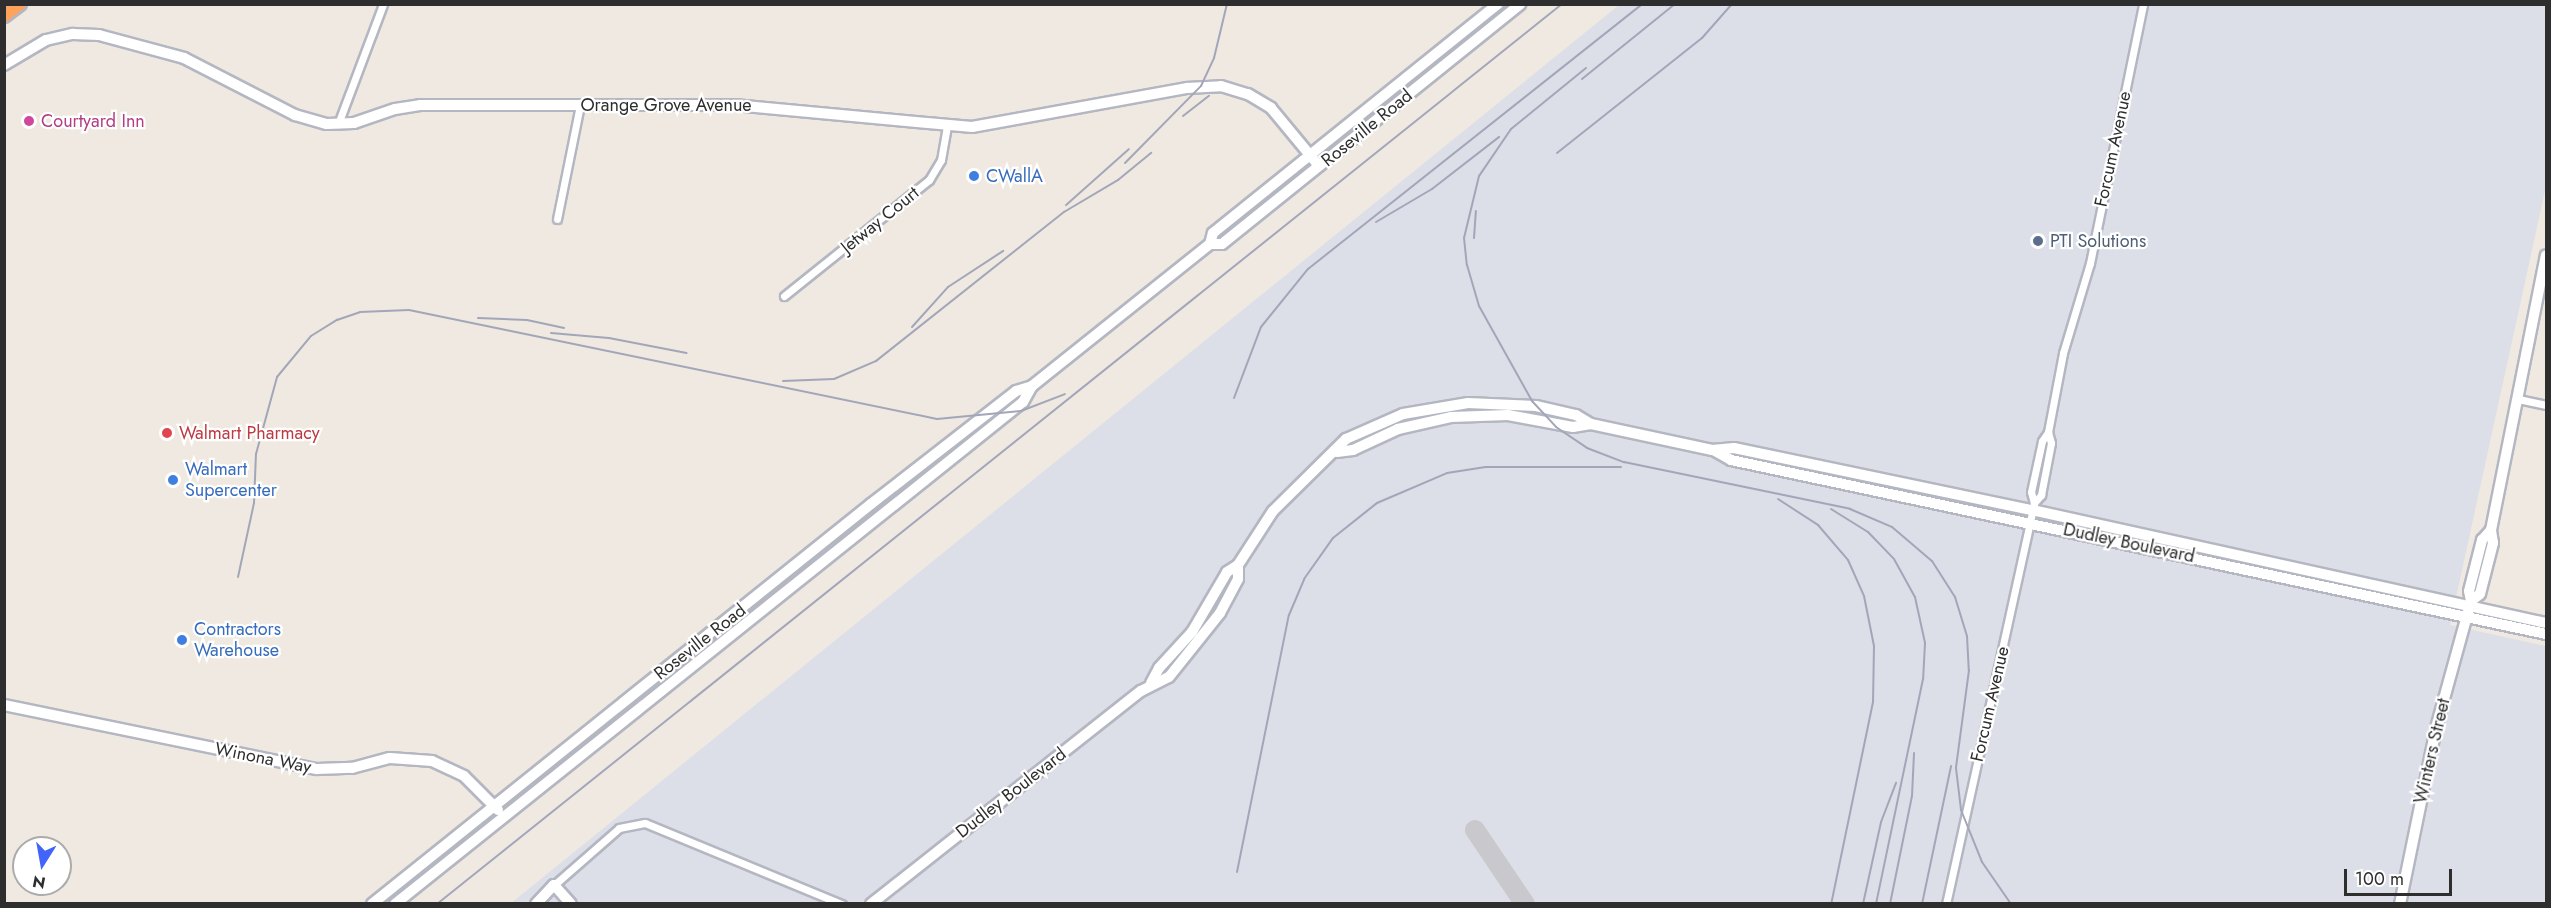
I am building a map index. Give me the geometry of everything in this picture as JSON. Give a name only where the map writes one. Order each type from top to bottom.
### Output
[{"type":"highway","points":[[4,16],[20,4]]},
{"type":"main road","name":"Roseville Road","points":[[372,903],[1016,391],[1032,386],[1210,244],[1213,233],[1498,4]]},
{"type":"main road","name":"Roseville Road","points":[[1210,244],[1222,244],[1521,4]]},
{"type":"main road","name":"Orange Grove Avenue","points":[[4,65],[22,51],[53,38],[87,34],[107,36],[199,65],[309,121],[338,124],[410,106],[580,105],[758,106],[947,125],[986,126],[1187,88],[1221,86],[1248,94],[1271,108],[1319,166]]},
{"type":"main road","name":"Winters Street","points":[[2400,903],[2436,728],[2470,604],[2469,591],[2482,540],[2491,530],[2547,255]]},
{"type":"main road","name":"Roseville Road","points":[[395,903],[1023,402],[1032,386]]},
{"type":"main road","name":"Dudley Boulevard","points":[[871,903],[1151,682],[1159,668],[1192,632],[1227,572],[1238,565],[1256,534],[1287,495],[1337,452],[1346,439],[1384,421],[1423,409],[1468,403],[1536,406],[1576,415],[1591,424],[1712,450],[1731,460],[2547,634]]},
{"type":"main road","name":"Dudley Boulevard","points":[[1712,450],[1734,448],[2033,507],[2547,623]]},
{"type":"main road","name":"Winona Way","points":[[4,705],[317,769],[352,768],[390,758],[432,761],[464,776],[503,817]]},
{"type":"main road","points":[[536,903],[554,885],[572,903]]},
{"type":"street","points":[[338,124],[383,4]]},
{"type":"street","name":"Forcum Avenue","points":[[1946,903],[2029,522],[2033,507],[2041,495],[2051,442],[2048,432],[2063,352],[2090,262],[2143,4]]},
{"type":"street","points":[[557,219],[580,105]]},
{"type":"street","name":"Jetway Court","points":[[784,296],[929,180],[941,160],[947,125]]},
{"type":"street","points":[[2518,399],[2547,405]]},
{"type":"street","points":[[554,885],[619,828],[645,823],[842,903]]},
{"type":"shaded area","points":[[1619,5],[2546,5],[2546,186],[2450,625],[2546,646],[2546,903],[510,904]]},
{"type":"taxiway","points":[[1475,830],[1525,904]]},
{"type":"railway","points":[[1125,163],[1201,86],[1214,58],[1227,4]]},
{"type":"railway","points":[[437,904],[1562,4]]},
{"type":"railway","points":[[1234,398],[1261,327],[1308,269],[1642,4]]},
{"type":"railway","points":[[1582,79],[1675,4]]},
{"type":"railway","points":[[1557,153],[1702,38],[1732,4]]},
{"type":"railway","points":[[1586,68],[1511,129],[1479,176],[1464,238],[1467,265],[1479,306],[1532,401],[1556,427],[1587,448],[1624,462],[1850,509],[1892,527],[1932,561],[1955,597],[1967,636],[1969,670],[1956,768],[1961,810],[1982,862],[2011,904]]},
{"type":"railway","points":[[1183,116],[1209,96]]},
{"type":"railway","points":[[1376,222],[1432,189],[1499,137]]},
{"type":"railway","points":[[1066,205],[1129,149]]},
{"type":"railway","points":[[783,381],[834,379],[876,361],[1064,212],[1118,180],[1151,153]]},
{"type":"railway","points":[[1474,238],[1476,211]]},
{"type":"railway","points":[[912,327],[948,287],[1003,251]]},
{"type":"railway","points":[[238,577],[254,503],[256,454],[277,377],[311,336],[337,320],[360,312],[409,310],[937,419],[1021,411],[1065,394]]},
{"type":"railway","points":[[478,318],[527,320],[564,328]]},
{"type":"railway","points":[[551,333],[609,338],[687,353]]},
{"type":"railway","points":[[1237,872],[1289,615],[1304,579],[1333,538],[1377,503],[1447,473],[1486,467],[1621,467]]},
{"type":"railway","points":[[1778,499],[1818,525],[1848,560],[1864,596],[1874,646],[1873,702],[1831,904]]},
{"type":"railway","points":[[1831,509],[1868,532],[1894,559],[1915,597],[1925,643],[1923,679],[1876,904]]},
{"type":"railway","points":[[1890,904],[1912,796],[1914,753]]},
{"type":"railway","points":[[1922,904],[1951,766]]},
{"type":"railway","points":[[1863,904],[1881,822],[1896,783]]},
{"type":"place","name":"Courtyard Inn","points":[[29,121]]},
{"type":"place","name":"CWallA","points":[[974,176]]},
{"type":"place","name":"PTI Solutions","points":[[2038,241]]},
{"type":"place","name":"Walmart Pharmacy","points":[[167,433]]},
{"type":"place","name":"Walmart Supercenter","points":[[173,480]]},
{"type":"place","name":"Contractors Warehouse","points":[[182,640]]}]
